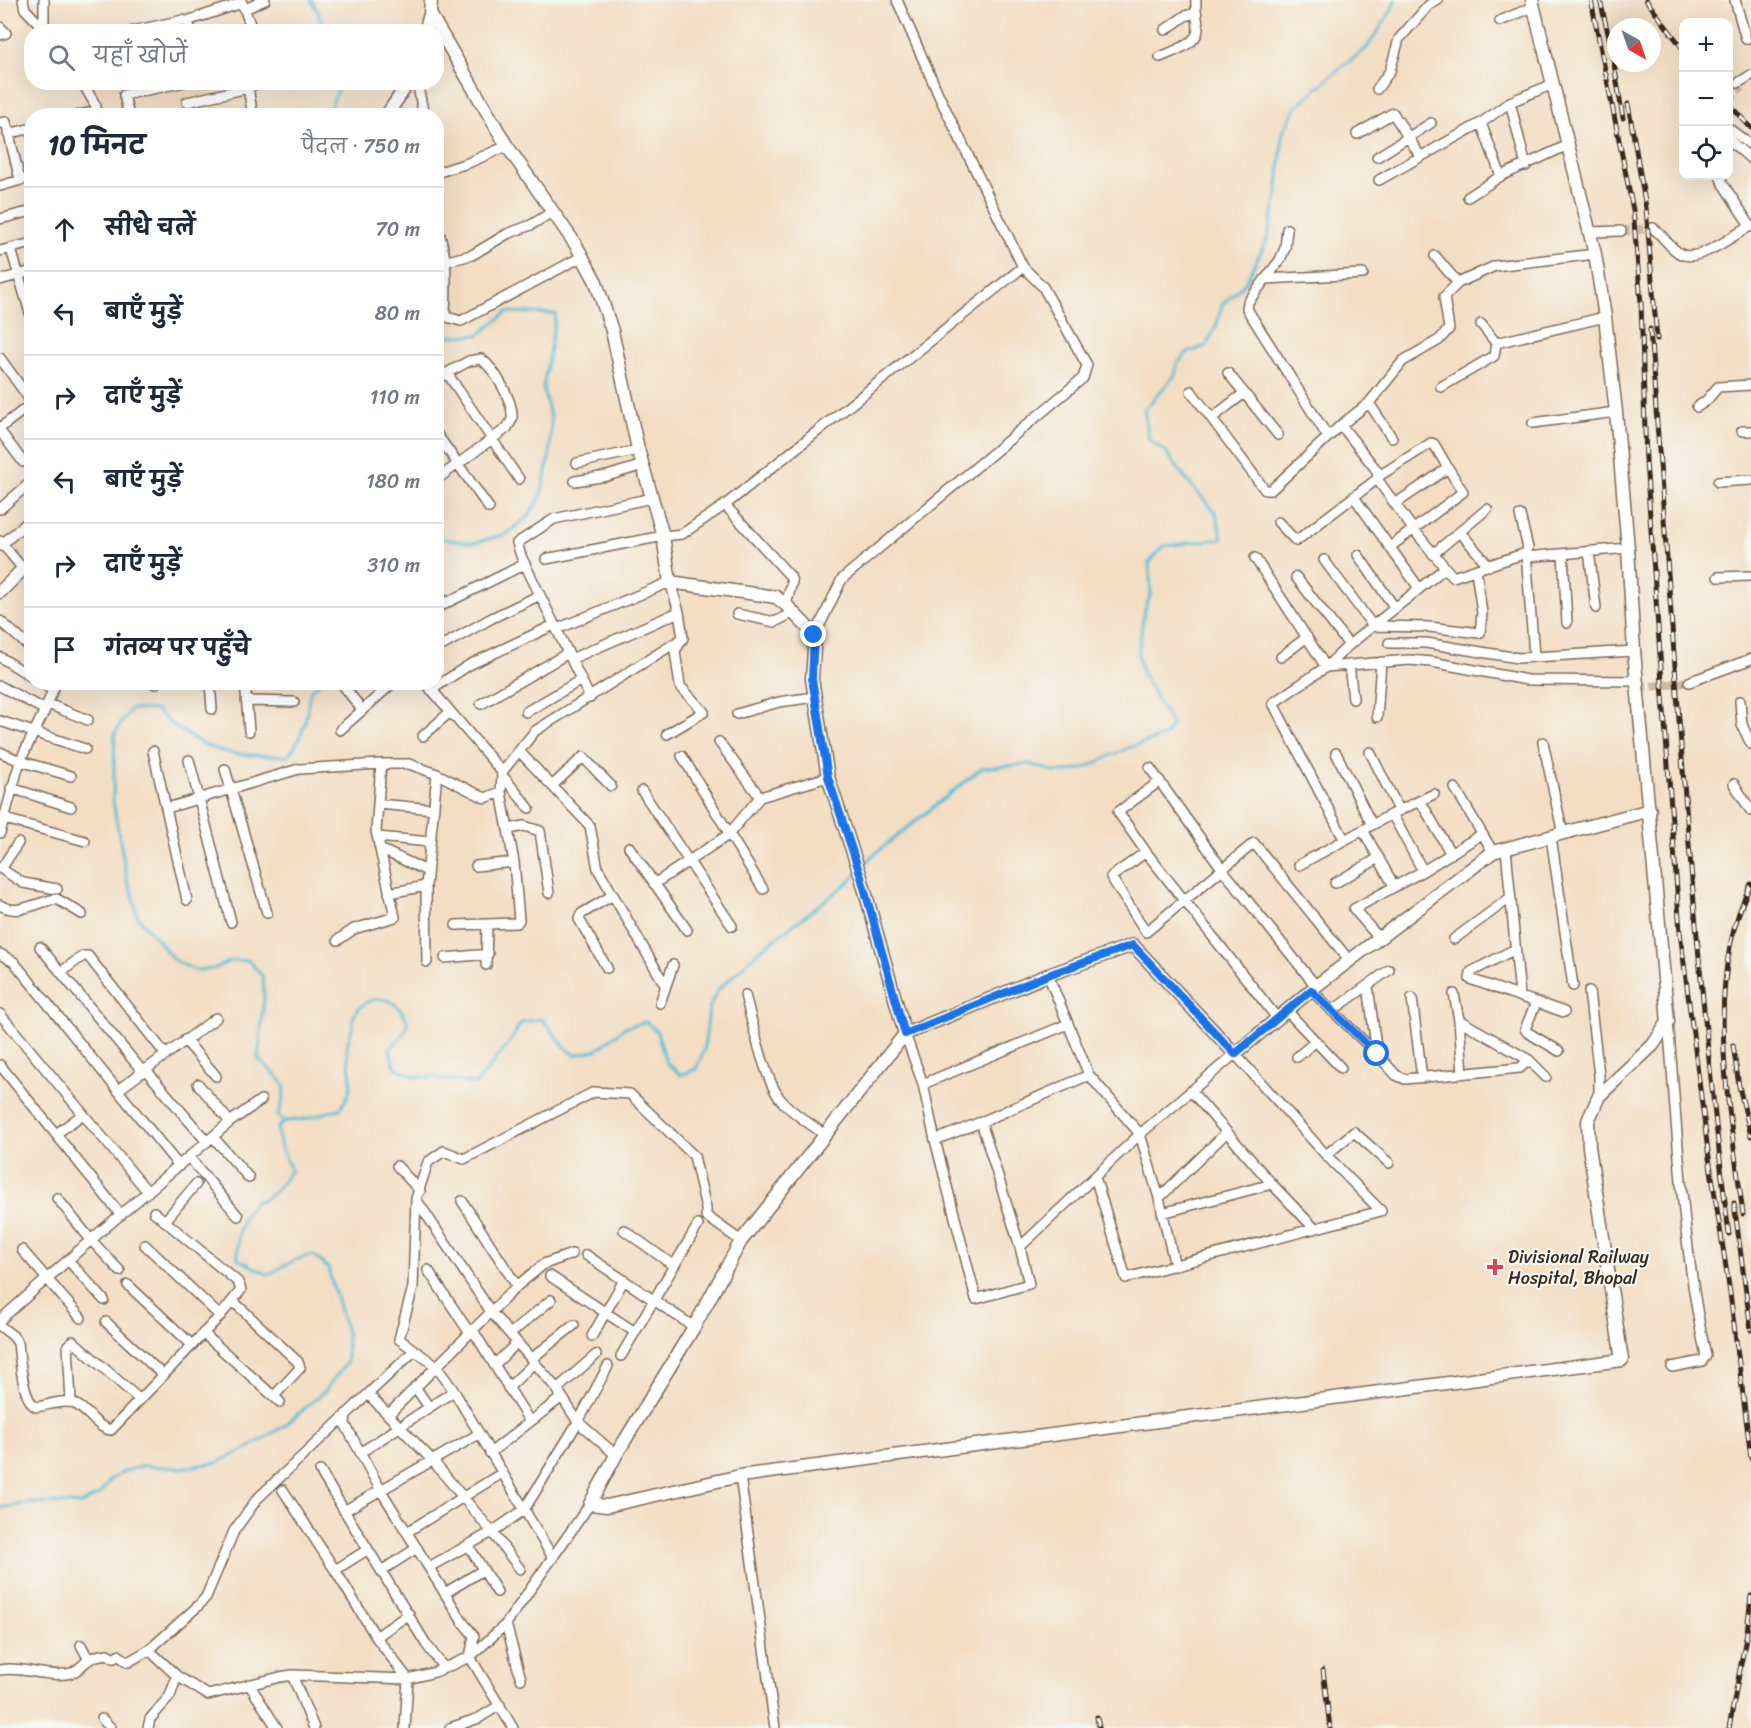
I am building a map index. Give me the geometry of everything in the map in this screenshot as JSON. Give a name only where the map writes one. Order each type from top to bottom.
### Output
[{"type":"street","points":[[23,0],[24,9],[40,24]]},
{"type":"street","points":[[44,0],[45,24]]},
{"type":"street","points":[[165,24],[187,21],[243,4],[265,0]]},
{"type":"street","points":[[427,24],[431,0]]},
{"type":"street","points":[[897,0],[940,98],[1023,267],[1043,286],[1087,365],[1083,378],[842,579],[814,635],[812,679],[828,777],[861,877],[905,1034],[922,1084],[976,1299],[1029,1284],[1020,1247],[981,1122]]},
{"type":"street","points":[[1160,57],[1187,44],[1197,35],[1196,0]]},
{"type":"street","points":[[1377,89],[1390,71],[1399,39],[1429,5],[1438,0]]},
{"type":"street","points":[[1736,0],[1746,39]]},
{"type":"street","points":[[243,4],[250,24]]},
{"type":"street","points":[[1500,21],[1533,4],[1595,254],[1605,317],[1616,411],[1634,651],[1683,1193],[1698,1321],[1706,1356],[1702,1361],[1672,1367]]},
{"type":"street","points":[[1166,30],[1185,15],[1195,13]]},
{"type":"street","points":[[430,14],[436,24]]},
{"type":"street","points":[[0,27],[6,33],[0,36]]},
{"type":"street","points":[[444,38],[507,146],[583,256],[596,282],[612,331],[639,450],[663,536],[670,582],[679,612],[682,638],[675,651],[680,686],[704,712],[667,734]]},
{"type":"street","points":[[1751,75],[1740,85],[1751,80]]},
{"type":"street","points":[[1379,180],[1481,123],[1510,102],[1552,84]]},
{"type":"street","points":[[87,90],[96,108]]},
{"type":"street","points":[[125,108],[120,96],[148,90]]},
{"type":"street","points":[[187,102],[239,90]]},
{"type":"street","points":[[248,90],[252,108]]},
{"type":"street","points":[[393,108],[404,90]]},
{"type":"street","points":[[419,90],[422,108]]},
{"type":"street","points":[[1510,102],[1526,166]]},
{"type":"street","points":[[1357,134],[1393,113],[1420,156]]},
{"type":"street","points":[[0,123],[6,122],[20,180]]},
{"type":"street","points":[[1377,157],[1431,123]]},
{"type":"street","points":[[1481,123],[1501,176]]},
{"type":"street","points":[[8,134],[24,130]]},
{"type":"street","points":[[1733,132],[1751,145]]},
{"type":"street","points":[[1733,143],[1751,159]]},
{"type":"street","points":[[1468,197],[1501,176],[1568,145]]},
{"type":"street","points":[[444,170],[507,146]]},
{"type":"street","points":[[0,186],[24,179]]},
{"type":"street","points":[[1653,228],[1682,255],[1691,257],[1702,254],[1750,226],[1722,180]]},
{"type":"street","points":[[447,261],[472,255],[507,234],[531,225],[552,212]]},
{"type":"street","points":[[0,219],[24,213]]},
{"type":"street","points":[[1287,229],[1283,253],[1248,302],[1247,309],[1328,437]]},
{"type":"street","points":[[1589,232],[1621,231]]},
{"type":"street","points":[[444,242],[447,261],[444,288]]},
{"type":"street","points":[[0,251],[24,245]]},
{"type":"street","points":[[11,249],[24,294]]},
{"type":"street","points":[[1191,391],[1268,491],[1341,425],[1369,403],[1403,361],[1439,340],[1449,329],[1444,297],[1458,283],[1495,266],[1595,254]]},
{"type":"street","points":[[444,316],[461,321],[583,256]]},
{"type":"street","points":[[1435,256],[1458,283]]},
{"type":"street","points":[[546,559],[682,534],[725,505],[1023,267]]},
{"type":"street","points":[[0,280],[24,273]]},
{"type":"street","points":[[1265,279],[1363,274]]},
{"type":"street","points":[[1496,343],[1605,317]]},
{"type":"street","points":[[1441,387],[1494,356],[1496,343],[1482,324]]},
{"type":"street","points":[[0,358],[24,391]]},
{"type":"street","points":[[444,375],[469,361],[481,359],[488,364],[509,399],[512,420],[507,428],[444,475]]},
{"type":"street","points":[[447,373],[519,479]]},
{"type":"street","points":[[1228,373],[1278,435]]},
{"type":"street","points":[[1697,407],[1706,401],[1718,387],[1751,385]]},
{"type":"street","points":[[1212,418],[1243,394]]},
{"type":"street","points":[[1369,403],[1392,438]]},
{"type":"street","points":[[23,462],[0,429],[24,409]]},
{"type":"street","points":[[1533,423],[1616,411]]},
{"type":"street","points":[[1341,425],[1413,529],[1453,577],[1526,555],[1628,548]]},
{"type":"street","points":[[1278,522],[1296,541],[1378,477],[1432,443],[1463,492],[1390,547]]},
{"type":"street","points":[[444,445],[489,508]]},
{"type":"street","points":[[577,463],[639,450]]},
{"type":"street","points":[[575,481],[607,476],[643,465]]},
{"type":"street","points":[[1395,504],[1448,468]]},
{"type":"street","points":[[1718,482],[1751,480]]},
{"type":"street","points":[[0,509],[24,488]]},
{"type":"street","points":[[1354,497],[1419,588]]},
{"type":"street","points":[[591,698],[555,627],[517,543],[549,521],[652,498]]},
{"type":"street","points":[[725,505],[790,576],[792,582],[790,608],[775,622],[737,614]]},
{"type":"street","points":[[1433,554],[1486,509]]},
{"type":"street","points":[[1520,515],[1528,548],[1526,555],[1534,655]]},
{"type":"street","points":[[24,525],[1,544],[24,563]]},
{"type":"street","points":[[1460,532],[1489,566]]},
{"type":"street","points":[[1589,551],[1596,608]]},
{"type":"street","points":[[1563,554],[1567,623]]},
{"type":"street","points":[[1358,555],[1395,608]]},
{"type":"street","points":[[1255,558],[1326,667]]},
{"type":"street","points":[[1324,560],[1373,626]]},
{"type":"street","points":[[444,604],[525,564]]},
{"type":"street","points":[[1344,839],[1273,703],[1326,667],[1349,645],[1445,568]]},
{"type":"street","points":[[0,592],[24,569]]},
{"type":"street","points":[[1373,626],[1429,627],[1481,633],[1482,613],[1476,570]]},
{"type":"street","points":[[1718,577],[1751,576]]},
{"type":"street","points":[[1296,577],[1349,645]]},
{"type":"street","points":[[444,678],[555,627],[670,582],[776,597],[790,608],[814,635]]},
{"type":"street","points":[[444,645],[540,595]]},
{"type":"street","points":[[481,704],[570,656],[679,612]]},
{"type":"street","points":[[0,621],[24,642]]},
{"type":"street","points":[[1281,657],[1307,637]]},
{"type":"street","points":[[456,926],[517,923],[519,920],[514,862],[501,792],[502,774],[519,751],[535,731],[591,698],[682,638]]},
{"type":"street","points":[[1389,644],[1425,643],[1518,658],[1534,655],[1634,651]]},
{"type":"street","points":[[0,657],[24,672]]},
{"type":"street","points":[[1689,682],[1751,659]]},
{"type":"street","points":[[1326,667],[1409,660],[1432,662],[1527,680],[1637,681]]},
{"type":"street","points":[[1377,717],[1381,662]]},
{"type":"street","points":[[1349,665],[1353,699]]},
{"type":"street","points":[[526,712],[581,680]]},
{"type":"street","points":[[0,686],[46,707],[88,720]]},
{"type":"street","points":[[0,832],[5,819],[4,797],[11,788],[20,761],[52,690]]},
{"type":"street","points":[[211,690],[212,709]]},
{"type":"street","points":[[245,690],[249,730]]},
{"type":"street","points":[[347,690],[362,710]]},
{"type":"street","points":[[431,690],[529,808]]},
{"type":"street","points":[[340,730],[383,692]]},
{"type":"street","points":[[737,714],[779,702],[815,697]]},
{"type":"street","points":[[246,701],[294,702]]},
{"type":"street","points":[[1740,701],[1742,725],[1751,744]]},
{"type":"street","points":[[423,736],[450,712]]},
{"type":"street","points":[[0,721],[85,749]]},
{"type":"street","points":[[719,742],[760,797]]},
{"type":"street","points":[[1543,742],[1557,836],[1573,986]]},
{"type":"street","points":[[153,751],[188,900]]},
{"type":"street","points":[[519,751],[590,826],[598,869],[665,985]]},
{"type":"street","points":[[0,752],[20,761],[71,776]]},
{"type":"street","points":[[1370,752],[1423,871]]},
{"type":"street","points":[[1336,753],[1379,858],[1394,886]]},
{"type":"street","points":[[682,756],[763,888]]},
{"type":"street","points":[[552,785],[583,758],[611,786]]},
{"type":"street","points":[[189,760],[231,922]]},
{"type":"street","points":[[168,808],[299,769],[381,764],[409,764],[437,774],[485,798],[501,792]]},
{"type":"street","points":[[338,940],[354,929],[395,917],[378,837],[381,764]]},
{"type":"street","points":[[1150,768],[1223,870],[1313,988],[1332,1011],[1377,1054],[1396,1076],[1405,1079],[1422,1078],[1520,1068],[1526,1065],[1528,1060]]},
{"type":"street","points":[[225,769],[267,913]]},
{"type":"street","points":[[427,962],[426,886],[437,774]]},
{"type":"street","points":[[654,884],[728,834],[760,797],[828,777]]},
{"type":"street","points":[[1160,781],[1118,812],[1184,901],[1282,1014],[1316,1041],[1341,1068]]},
{"type":"street","points":[[1734,784],[1751,811]]},
{"type":"street","points":[[11,788],[71,807]]},
{"type":"street","points":[[1455,788],[1482,834],[1500,851],[1510,898],[1520,996]]},
{"type":"street","points":[[642,791],[732,926]]},
{"type":"street","points":[[1299,865],[1395,812],[1421,802],[1434,794]]},
{"type":"street","points":[[1421,802],[1451,854]]},
{"type":"street","points":[[378,804],[434,809]]},
{"type":"street","points":[[1020,1247],[1140,1134],[1313,988],[1500,851],[1650,810]]},
{"type":"street","points":[[5,819],[85,841]]},
{"type":"street","points":[[509,829],[524,826],[540,831],[549,893]]},
{"type":"street","points":[[1379,938],[1354,909],[1423,871],[1482,834]]},
{"type":"street","points":[[378,837],[430,842]]},
{"type":"street","points":[[18,843],[0,869],[23,883],[57,889]]},
{"type":"street","points":[[1146,852],[1111,877],[1146,932],[1254,843],[1349,960]]},
{"type":"street","points":[[629,847],[687,930]]},
{"type":"street","points":[[380,849],[428,871]]},
{"type":"street","points":[[1335,883],[1379,858]]},
{"type":"street","points":[[476,866],[514,862]]},
{"type":"street","points":[[389,893],[426,886]]},
{"type":"street","points":[[607,968],[579,919],[581,914],[613,895]]},
{"type":"street","points":[[1454,939],[1510,898]]},
{"type":"street","points":[[0,905],[8,910],[17,910],[57,899],[82,914]]},
{"type":"street","points":[[486,965],[487,924]]},
{"type":"street","points":[[148,1650],[177,1676],[208,1695],[292,1675],[408,1679],[470,1657],[506,1624],[590,1504],[616,1455],[694,1327],[741,1241],[905,1034],[1048,975],[1133,945],[1326,1155],[1381,1211],[1126,1278],[1095,1177]]},
{"type":"street","points":[[40,947],[144,1071],[249,1178]]},
{"type":"street","points":[[1515,949],[1471,972],[1469,977],[1472,981],[1564,1012]]},
{"type":"street","points":[[0,954],[14,962],[179,1166]]},
{"type":"street","points":[[445,957],[488,954]]},
{"type":"street","points":[[61,972],[83,956],[88,956],[166,1055]]},
{"type":"street","points":[[660,1003],[673,966]]},
{"type":"street","points":[[1332,1011],[1389,970]]},
{"type":"street","points":[[1048,975],[1089,1075],[1140,1134],[1159,1198],[1175,1266]]},
{"type":"street","points":[[1368,986],[1377,1054]]},
{"type":"street","points":[[1589,991],[1599,1075],[1599,1096]]},
{"type":"street","points":[[1454,994],[1459,1020],[1463,1073]]},
{"type":"street","points":[[745,995],[775,1090],[790,1109],[825,1135]]},
{"type":"street","points":[[1412,998],[1422,1078]]},
{"type":"street","points":[[1536,1003],[1525,1029],[1558,1051]]},
{"type":"street","points":[[0,1014],[148,1192]]},
{"type":"street","points":[[118,1090],[216,1018]]},
{"type":"street","points":[[1459,1020],[1528,1060],[1546,1077]]},
{"type":"street","points":[[590,1504],[607,1506],[740,1476],[1622,1360],[1587,1121],[1599,1096],[1653,1045],[1668,1022]]},
{"type":"street","points":[[922,1084],[1068,1024]]},
{"type":"street","points":[[185,1040],[216,1076]]},
{"type":"street","points":[[1297,1057],[1316,1041]]},
{"type":"street","points":[[0,1065],[121,1215]]},
{"type":"street","points":[[935,1140],[1089,1075]]},
{"type":"street","points":[[198,1084],[230,1122]]},
{"type":"street","points":[[1191,1091],[1315,1230]]},
{"type":"street","points":[[553,1558],[454,1391],[436,1366],[399,1339],[413,1287],[418,1195],[428,1162],[444,1151],[464,1159],[594,1092],[630,1094],[694,1156],[706,1216],[741,1241]]},
{"type":"street","points":[[0,1320],[230,1122],[261,1100]]},
{"type":"street","points":[[56,1134],[83,1114]]},
{"type":"street","points":[[1159,1198],[1227,1132]]},
{"type":"street","points":[[1326,1155],[1354,1132],[1389,1163]]},
{"type":"street","points":[[189,1157],[238,1216]]},
{"type":"street","points":[[397,1166],[418,1195],[491,1312],[559,1393],[578,1422],[616,1455]]},
{"type":"street","points":[[165,1221],[196,1184]]},
{"type":"street","points":[[1162,1214],[1272,1184]]},
{"type":"street","points":[[57,1197],[91,1240],[120,1271]]},
{"type":"street","points":[[462,1201],[517,1286]]},
{"type":"street","points":[[0,1326],[18,1342],[26,1396],[32,1406],[71,1402],[109,1431],[220,1316],[241,1290],[238,1282],[154,1212]]},
{"type":"street","points":[[621,1356],[698,1225]]},
{"type":"street","points":[[624,1230],[674,1266]]},
{"type":"street","points":[[145,1245],[220,1316]]},
{"type":"street","points":[[22,1250],[81,1318]]},
{"type":"street","points":[[388,1415],[517,1286],[544,1264],[572,1254]]},
{"type":"street","points":[[586,1255],[694,1327]]},
{"type":"street","points":[[68,1260],[104,1300]]},
{"type":"street","points":[[428,1269],[471,1330],[530,1422]]},
{"type":"street","points":[[550,1276],[635,1332]]},
{"type":"street","points":[[591,1336],[624,1280]]},
{"type":"street","points":[[128,1286],[192,1345]]},
{"type":"street","points":[[510,1334],[551,1300]]},
{"type":"street","points":[[203,1333],[277,1399],[300,1368],[298,1362],[233,1301]]},
{"type":"street","points":[[106,1322],[163,1376]]},
{"type":"street","points":[[508,1388],[533,1361],[574,1325]]},
{"type":"street","points":[[71,1402],[68,1345],[73,1341],[140,1400]]},
{"type":"street","points":[[494,1365],[517,1343]]},
{"type":"street","points":[[0,1670],[67,1674],[78,1670],[93,1657],[108,1654],[113,1658],[119,1655],[128,1662],[148,1650],[206,1597],[234,1531],[257,1499],[414,1351]]},
{"type":"street","points":[[490,1452],[530,1422],[596,1355]]},
{"type":"street","points":[[429,1567],[492,1532],[524,1510],[578,1422],[608,1366]]},
{"type":"street","points":[[415,1387],[429,1407]]},
{"type":"street","points":[[366,1449],[454,1391]]},
{"type":"street","points":[[368,1394],[432,1460],[520,1569]]},
{"type":"street","points":[[346,1414],[345,1424],[380,1489],[462,1621],[474,1636],[470,1657],[513,1728]]},
{"type":"street","points":[[344,1511],[479,1434]]},
{"type":"street","points":[[320,1471],[426,1644],[444,1668]]},
{"type":"street","points":[[407,1532],[502,1473]]},
{"type":"street","points":[[740,1476],[775,1728]]},
{"type":"street","points":[[283,1490],[376,1637],[408,1679],[405,1728]]},
{"type":"street","points":[[468,1545],[497,1592]]},
{"type":"street","points":[[381,1571],[417,1548]]},
{"type":"street","points":[[335,1570],[367,1550]]},
{"type":"street","points":[[445,1593],[483,1570]]},
{"type":"street","points":[[376,1637],[409,1614]]},
{"type":"street","points":[[506,1624],[521,1679]]},
{"type":"street","points":[[474,1636],[509,1634]]},
{"type":"street","points":[[81,1646],[89,1660]]},
{"type":"street","points":[[292,1675],[314,1728]]},
{"type":"street","points":[[148,1728],[150,1719],[170,1696],[177,1676]]},
{"type":"street","points":[[249,1684],[278,1728]]},
{"type":"street","points":[[450,1728],[478,1718],[500,1705]]},
{"type":"street","points":[[102,1719],[111,1728]]},
{"type":"waterway","points":[[311,0],[322,24]]},
{"type":"waterway","points":[[861,868],[872,856],[982,768],[1029,764],[1055,772],[1085,768],[1125,749],[1165,736],[1172,725],[1142,673],[1138,654],[1144,612],[1151,593],[1149,563],[1164,546],[1222,539],[1216,513],[1188,482],[1166,452],[1149,440],[1144,410],[1175,375],[1177,364],[1187,353],[1206,346],[1217,324],[1222,305],[1245,283],[1267,240],[1277,196],[1283,132],[1296,107],[1340,68],[1367,48],[1391,11],[1395,0]]},
{"type":"waterway","points":[[330,108],[338,90]]},
{"type":"waterway","points":[[444,337],[479,335],[507,312],[556,314],[543,388],[551,420],[550,453],[541,496],[529,516],[506,534],[474,543],[444,539]]},
{"type":"waterway","points":[[284,1121],[278,1116],[285,1086],[258,1059],[264,998],[263,977],[248,960],[230,961],[214,969],[194,970],[174,960],[137,916],[127,880],[113,801],[115,733],[131,709],[156,710],[193,739],[215,749],[237,754],[288,756],[304,725],[311,690]]},
{"type":"waterway","points":[[0,1508],[29,1503],[82,1504],[100,1494],[111,1479],[125,1471],[144,1466],[180,1468],[216,1463],[248,1448],[284,1426],[325,1391],[347,1362],[347,1335],[328,1268],[313,1255],[295,1260],[269,1275],[238,1259],[238,1242],[245,1214],[256,1201],[272,1194],[291,1170],[281,1148],[277,1129],[285,1121],[306,1119],[340,1109],[345,1101],[351,1081],[347,1045],[354,1015],[364,1004],[383,999],[395,1004],[403,1013],[407,1022],[406,1029],[390,1048],[393,1062],[398,1069],[416,1077],[433,1077],[476,1084],[511,1041],[523,1022],[542,1019],[565,1047],[575,1055],[597,1050],[625,1027],[647,1022],[657,1032],[666,1062],[681,1075],[696,1069],[704,1050],[709,1009],[717,991],[759,951],[849,882],[857,873]]},
{"type":"tunnel","points":[[1733,95],[1742,87]]},
{"type":"tunnel","points":[[1621,231],[1653,228]]},
{"type":"tunnel","points":[[1638,688],[1689,682]]},
{"type":"railway","points":[[1591,0],[1633,210],[1641,303],[1646,461],[1680,932],[1751,1458]]},
{"type":"railway","points":[[1600,0],[1611,46],[1623,118]]},
{"type":"railway","points":[[1646,0],[1679,43]]},
{"type":"railway","points":[[1628,104],[1646,208],[1657,339]]},
{"type":"railway","points":[[1733,108],[1751,128]]},
{"type":"railway","points":[[1650,329],[1693,895],[1729,1234]]},
{"type":"railway","points":[[1743,1214],[1727,1089],[1724,1004],[1727,962],[1736,922],[1751,884]]},
{"type":"railway","points":[[1733,1045],[1739,1086],[1751,1136]]},
{"type":"railway","points":[[1734,1203],[1751,1330]]},
{"type":"railway","points":[[1729,1728],[1747,1632],[1751,1596]]},
{"type":"railway","points":[[1323,1670],[1330,1728]]},
{"type":"railway","points":[[1097,1717],[1099,1728]]},
{"type":"place","name":"Divisional Railway Hospital, Bhopal","points":[[1495,1267]]},
{"type":"route","points":[[814,635],[812,679],[828,777],[861,877],[905,1034],[1048,975],[1133,945],[1235,1054],[1311,990],[1377,1054]]}]
